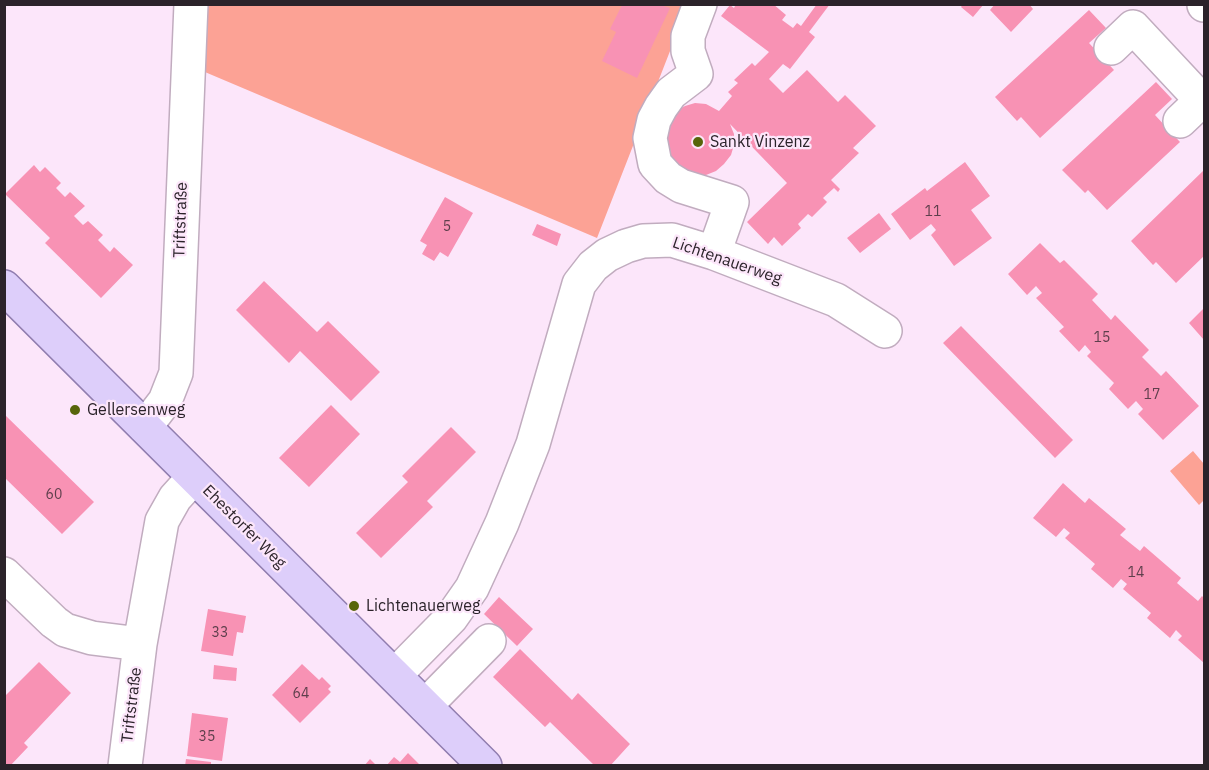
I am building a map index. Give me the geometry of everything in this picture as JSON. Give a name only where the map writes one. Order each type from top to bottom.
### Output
[{"type":"main road","name":"Ehestorfer Weg","points":[[4,287],[485,765]]},
{"type":"street","name":"Triftstraße","points":[[145,427],[162,406],[176,373],[191,4]]},
{"type":"street","points":[[700,4],[688,36],[688,51],[696,74],[671,93],[654,120],[650,138],[655,164],[668,178],[681,186],[732,202],[714,253]]},
{"type":"street","points":[[1111,48],[1133,27],[1196,108]]},
{"type":"street","name":"Lichtenauerweg","points":[[395,675],[459,608],[479,573],[533,444],[579,284],[586,273],[600,260],[634,243],[672,240],[714,253],[836,300],[885,332]]},
{"type":"street","name":"Triftstraße","points":[[124,765],[140,644],[162,521],[175,498],[194,477]]},
{"type":"street","points":[[4,574],[65,630],[92,638],[140,644]]},
{"type":"street","points":[[425,706],[489,641]]},
{"type":"shaded area","points":[[190,5],[688,5],[597,238],[186,64]]},
{"type":"shaded area","points":[[1193,451],[1204,464],[1204,500],[1199,505],[1170,471]]},
{"type":"building","points":[[736,4],[766,6],[773,4],[786,15],[782,20],[793,28],[797,23],[801,26],[817,4],[830,4],[809,32],[815,37],[790,69],[783,64],[769,79],[783,93],[807,70],[838,102],[845,95],[876,126],[853,148],[859,153],[831,180],[840,189],[838,192],[834,188],[823,198],[827,202],[812,217],[808,214],[798,224],[801,228],[782,246],[774,237],[768,244],[747,222],[787,183],[730,124],[734,134],[731,155],[716,171],[706,175],[695,175],[676,168],[662,139],[676,111],[685,106],[695,103],[706,104],[719,111],[732,96],[728,92],[738,83],[734,80],[752,63],[755,66],[769,52],[721,16],[730,5],[734,8]]},
{"type":"building","points":[[963,4],[984,4],[973,17],[961,7]]},
{"type":"building","points":[[995,4],[1029,4],[1033,9],[1011,32],[990,10]]},
{"type":"building","points":[[622,5],[661,5],[670,8],[637,78],[602,61],[616,32],[610,29]]},
{"type":"building","points":[[1089,10],[1106,28],[1089,43],[1114,70],[1040,138],[1021,117],[1017,121],[995,97]]},
{"type":"building","points":[[1156,82],[1172,99],[1155,115],[1180,142],[1107,210],[1088,190],[1085,193],[1062,170]]},
{"type":"building","points":[[965,162],[990,196],[971,210],[992,238],[954,266],[931,235],[936,230],[931,224],[910,240],[891,214],[925,188],[927,191]]},
{"type":"building","points":[[34,165],[40,172],[45,167],[61,183],[56,188],[65,197],[70,192],[85,206],[74,216],[83,225],[88,221],[103,235],[98,240],[110,252],[114,247],[133,265],[101,298],[45,243],[50,238],[5,194]]},
{"type":"building","points":[[1204,170],[1204,256],[1176,283],[1156,262],[1153,265],[1131,241]]},
{"type":"building","points":[[445,197],[473,213],[448,257],[440,252],[434,261],[422,254],[427,245],[420,241]]},
{"type":"building","points":[[879,213],[891,229],[860,253],[847,238]]},
{"type":"building","points":[[537,224],[561,234],[557,246],[532,235]]},
{"type":"building","points":[[1040,243],[1060,263],[1064,260],[1098,294],[1092,300],[1111,320],[1115,315],[1149,350],[1142,357],[1161,376],[1166,371],[1199,406],[1163,440],[1138,414],[1143,409],[1136,401],[1128,409],[1109,389],[1114,383],[1087,356],[1091,352],[1085,345],[1079,352],[1059,331],[1064,327],[1036,298],[1042,293],[1036,286],[1027,295],[1008,274]]},
{"type":"building","points":[[264,281],[317,332],[328,321],[380,372],[351,401],[300,351],[289,363],[236,310]]},
{"type":"building","points":[[1204,308],[1204,340],[1189,323]]},
{"type":"building","points":[[961,326],[1073,440],[1055,458],[943,343]]},
{"type":"building","points":[[331,405],[360,434],[309,487],[279,458]]},
{"type":"building","points":[[4,414],[94,502],[62,534],[4,477]]},
{"type":"building","points":[[451,427],[476,452],[427,501],[433,507],[381,558],[356,533],[408,482],[402,476]]},
{"type":"building","points":[[1063,483],[1085,503],[1089,498],[1126,529],[1120,535],[1140,551],[1144,546],[1181,578],[1177,583],[1198,601],[1202,596],[1204,598],[1204,663],[1178,640],[1182,636],[1176,630],[1170,638],[1147,618],[1151,613],[1123,589],[1127,584],[1121,579],[1113,588],[1091,569],[1095,564],[1065,538],[1070,533],[1064,528],[1056,537],[1033,518]]},
{"type":"building","points":[[499,597],[533,629],[517,646],[484,614]]},
{"type":"building","points":[[208,609],[246,616],[243,633],[237,632],[233,656],[201,651]]},
{"type":"building","points":[[520,649],[572,700],[578,693],[630,744],[610,766],[595,766],[550,722],[545,727],[493,677]]},
{"type":"building","points":[[39,662],[71,693],[24,743],[28,747],[10,766],[4,766],[4,697]]},
{"type":"building","points":[[302,664],[319,680],[322,677],[331,686],[328,689],[331,692],[300,723],[272,695]]},
{"type":"building","points":[[214,665],[237,668],[236,681],[213,679]]},
{"type":"building","points":[[192,713],[228,718],[222,761],[187,756]]},
{"type":"building","points":[[408,753],[421,766],[386,766],[394,757],[400,762]]},
{"type":"building","points":[[186,759],[211,762],[211,766],[185,766]]},
{"type":"building","points":[[370,759],[377,766],[364,766]]},
{"type":"place","name":"Sankt Vinzenz","points":[[698,142]]},
{"type":"place","name":"Gellersenweg","points":[[75,410]]},
{"type":"place","name":"Lichtenauerweg","points":[[354,606]]}]
